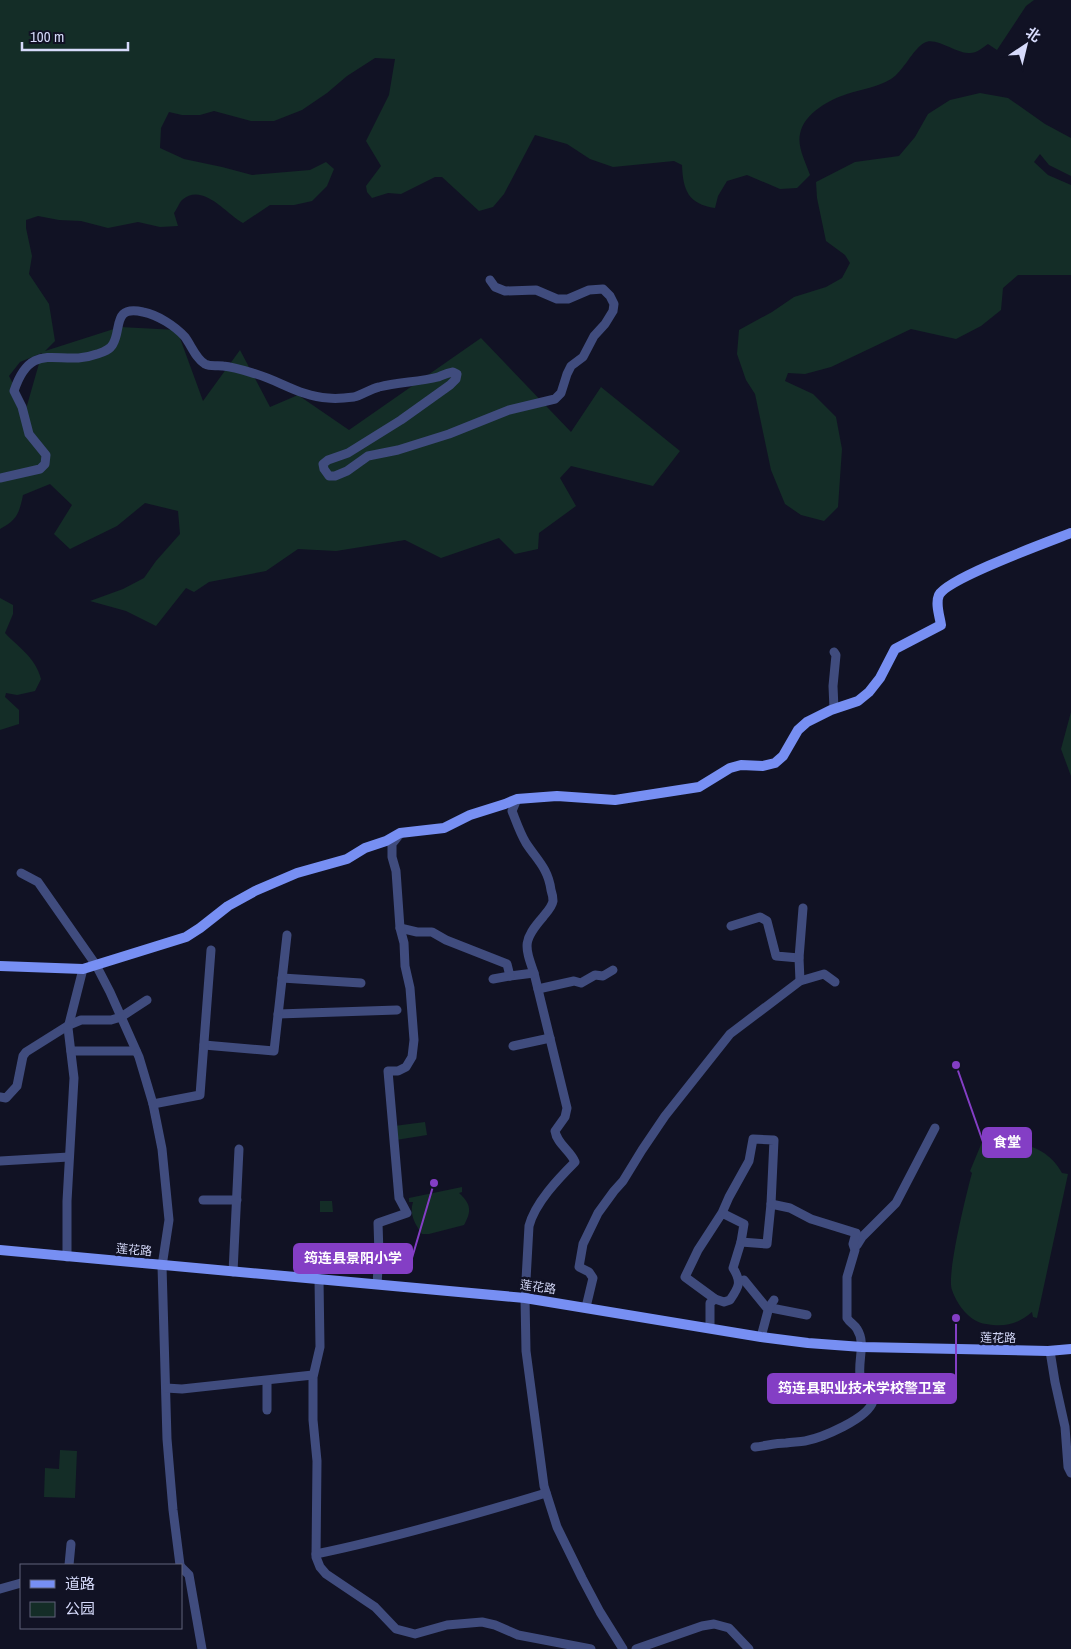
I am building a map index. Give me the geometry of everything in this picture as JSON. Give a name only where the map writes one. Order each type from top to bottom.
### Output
[{"type":"street","points":[[0,478],[40,469],[45,464],[46,455],[29,434],[22,406],[14,391],[18,378],[25,367],[50,357],[77,358],[108,350],[113,345],[122,315],[130,311],[143,312],[159,318],[174,327],[184,336],[203,363],[268,377],[300,392],[327,398],[355,396],[377,388],[438,377],[452,372],[457,374],[456,379],[450,385],[409,415],[348,453],[328,460],[323,464],[329,476],[335,476],[347,471],[368,456],[398,450],[449,434],[509,410],[555,399],[561,393],[566,374],[571,366],[583,357],[594,336],[613,311],[614,304],[610,296],[603,289],[589,290],[568,299],[557,298],[536,290],[505,291],[495,287],[490,280]]},
{"type":"street","points":[[0,966],[84,969],[186,937],[228,906],[255,891],[297,873],[347,859],[365,848],[400,834],[444,828],[470,814],[517,799],[557,796],[616,800],[699,786],[730,768],[741,765],[763,766],[775,763],[783,756],[798,730],[808,722],[834,709],[858,701],[869,692],[880,678],[895,649],[941,626],[938,604],[939,596],[947,586],[971,573],[1071,533]]},
{"type":"street","points":[[834,652],[836,655],[834,709]]},
{"type":"street","points":[[517,799],[512,811],[526,842],[544,867],[550,882],[553,901],[547,913],[531,930],[526,940],[528,955],[567,1108],[564,1117],[555,1131],[556,1138],[572,1154],[575,1162],[538,1205],[531,1217],[529,1226],[525,1298],[526,1351],[537,1444],[546,1493],[557,1527],[600,1612],[623,1649]]},
{"type":"street","points":[[377,1284],[379,1254],[378,1223],[407,1213],[399,1198],[388,1071],[398,1071],[406,1067],[412,1058],[414,1040],[410,988],[400,928],[396,871],[392,857],[392,844],[400,834]]},
{"type":"street","points":[[21,873],[38,882],[96,966],[136,1051],[153,1104],[162,1149],[169,1220],[162,1266],[167,1439],[173,1510],[181,1564]]},
{"type":"street","points":[[800,982],[799,958],[803,908]]},
{"type":"street","points":[[731,926],[760,917],[767,921],[776,956],[799,958]]},
{"type":"street","points":[[400,928],[417,932],[432,932],[446,940],[507,964],[510,976]]},
{"type":"street","points":[[204,1045],[274,1052],[287,935]]},
{"type":"street","points":[[153,1104],[200,1095],[211,950]]},
{"type":"street","points":[[67,1256],[67,1201],[74,1078],[69,1025],[74,999],[84,969]]},
{"type":"street","points":[[538,990],[574,981],[581,983],[595,974],[602,976],[612,970]]},
{"type":"street","points":[[493,978],[534,973]]},
{"type":"street","points":[[586,1307],[592,1278],[589,1272],[579,1267],[583,1244],[598,1213],[623,1181],[665,1116],[730,1034],[800,982],[824,974],[834,982]]},
{"type":"street","points":[[282,978],[361,983]]},
{"type":"street","points":[[0,1097],[6,1098],[17,1086],[23,1056],[26,1052],[80,1020],[111,1020],[121,1017],[147,1000]]},
{"type":"street","points":[[278,1014],[397,1010]]},
{"type":"street","points":[[513,1046],[550,1038]]},
{"type":"street","points":[[71,1051],[136,1051]]},
{"type":"street","points":[[755,1447],[812,1439],[847,1425],[869,1408],[873,1401],[873,1395],[860,1377],[862,1348],[857,1328],[847,1318],[847,1277],[855,1250],[862,1237],[896,1203],[934,1128]]},
{"type":"street","points":[[722,1213],[744,1224],[733,1268],[739,1277],[739,1285],[730,1300],[724,1302],[715,1299],[685,1277],[698,1250],[722,1213],[749,1161],[753,1139],[774,1140],[767,1244],[741,1242]]},
{"type":"street","points":[[233,1272],[239,1149]]},
{"type":"street","points":[[0,1160],[69,1157]]},
{"type":"street","points":[[203,1200],[237,1200]]},
{"type":"street","points":[[771,1204],[790,1208],[811,1219],[856,1234],[853,1244],[855,1250]]},
{"type":"street","name":"莲花路","points":[[0,1250],[525,1298],[761,1337],[862,1348],[1050,1351],[1071,1349]]},
{"type":"street","points":[[319,1279],[320,1347],[313,1375],[317,1461],[316,1554],[320,1567],[326,1574],[375,1607],[396,1629],[415,1634],[447,1625],[482,1622],[495,1625],[518,1635],[591,1649]]},
{"type":"street","points":[[744,1280],[768,1308],[807,1314]]},
{"type":"street","points":[[710,1328],[710,1303],[715,1299]]},
{"type":"street","points":[[761,1337],[768,1308],[774,1300]]},
{"type":"street","points":[[1050,1351],[1066,1427],[1068,1467],[1071,1473]]},
{"type":"street","points":[[166,1388],[182,1389],[313,1375]]},
{"type":"street","points":[[266,1381],[267,1410]]},
{"type":"street","points":[[316,1554],[371,1543],[429,1528],[546,1493]]},
{"type":"street","points":[[69,1564],[71,1544]]},
{"type":"street","points":[[182,1568],[189,1575],[202,1649]]},
{"type":"street","points":[[0,1588],[20,1583]]},
{"type":"street","points":[[636,1649],[702,1626],[714,1624],[730,1628],[748,1649]]},
{"type":"green space","points":[[0,0],[1034,0],[1026,6],[997,50],[988,44],[976,52],[968,53],[929,41],[916,50],[900,71],[891,79],[840,97],[818,108],[802,126],[799,139],[810,175],[797,188],[780,189],[747,175],[727,181],[718,196],[715,208],[706,206],[693,199],[686,189],[682,165],[674,161],[613,167],[590,159],[567,144],[535,135],[504,194],[493,207],[479,211],[442,177],[435,177],[401,194],[388,193],[372,198],[367,192],[366,186],[381,166],[366,141],[389,95],[395,59],[375,58],[347,76],[327,93],[302,110],[274,121],[251,121],[214,111],[200,115],[182,115],[169,112],[161,128],[160,148],[184,159],[252,175],[310,170],[326,162],[334,169],[327,186],[312,201],[294,205],[270,205],[243,223],[214,201],[198,195],[190,195],[180,203],[174,213],[178,226],[160,227],[138,222],[108,228],[81,221],[59,220],[38,216],[26,220],[32,256],[29,274],[49,304],[55,341],[45,351],[120,327],[177,330],[203,401],[240,350],[270,407],[298,395],[349,430],[481,338],[571,432],[601,387],[680,451],[653,486],[571,466],[560,478],[576,506],[539,533],[538,549],[515,554],[499,538],[441,558],[405,540],[336,551],[298,549],[266,571],[209,582],[194,592],[186,588],[156,626],[126,611],[90,601],[123,589],[144,578],[180,534],[178,511],[145,503],[117,526],[70,549],[54,534],[72,505],[50,484],[23,495],[14,519],[0,529]],"holes":[[[42,353],[26,409],[9,376],[20,362]]]},
{"type":"green space","points":[[980,93],[1008,98],[1045,124],[1071,138],[1071,176],[1049,165],[1040,154],[1034,162],[1048,175],[1071,185],[1071,275],[1018,275],[1003,288],[1001,310],[981,326],[956,339],[911,329],[831,367],[805,374],[788,373],[785,381],[813,394],[836,417],[842,449],[838,507],[824,521],[801,515],[785,504],[771,470],[755,394],[746,380],[737,354],[739,330],[772,312],[794,297],[826,287],[842,278],[850,263],[845,255],[826,241],[817,198],[816,182],[855,162],[899,156],[915,137],[928,114],[950,100]]},
{"type":"green space","points":[[0,598],[13,605],[13,614],[5,633],[31,659],[41,679],[35,691],[17,695],[6,693],[5,697],[19,710],[19,724],[0,730]]},
{"type":"green space","points":[[1071,712],[1071,776],[1061,749]]},
{"type":"green space","points":[[425,1122],[427,1135],[396,1140],[394,1126]]},
{"type":"green space","points":[[985,1135],[992,1150],[1012,1145],[1031,1147],[1048,1156],[1062,1173],[1068,1174],[1037,1318],[1033,1317],[1032,1312],[1021,1320],[1005,1325],[980,1323],[974,1320],[957,1301],[951,1282],[958,1233],[972,1173],[970,1171]]},
{"type":"green space","points":[[462,1187],[462,1192],[459,1193],[469,1208],[464,1225],[422,1234],[413,1219],[413,1202],[409,1202],[409,1198]]},
{"type":"green space","points":[[320,1201],[332,1201],[333,1212],[320,1212]]},
{"type":"green space","points":[[60,1450],[77,1451],[75,1498],[44,1497],[45,1468],[59,1469]]},
{"type":"place","name":"食堂","points":[[956,1065]]},
{"type":"place","name":"筠连县景阳小学","points":[[434,1183]]},
{"type":"place","name":"筠连县职业技术学校警卫室","points":[[956,1318]]}]
